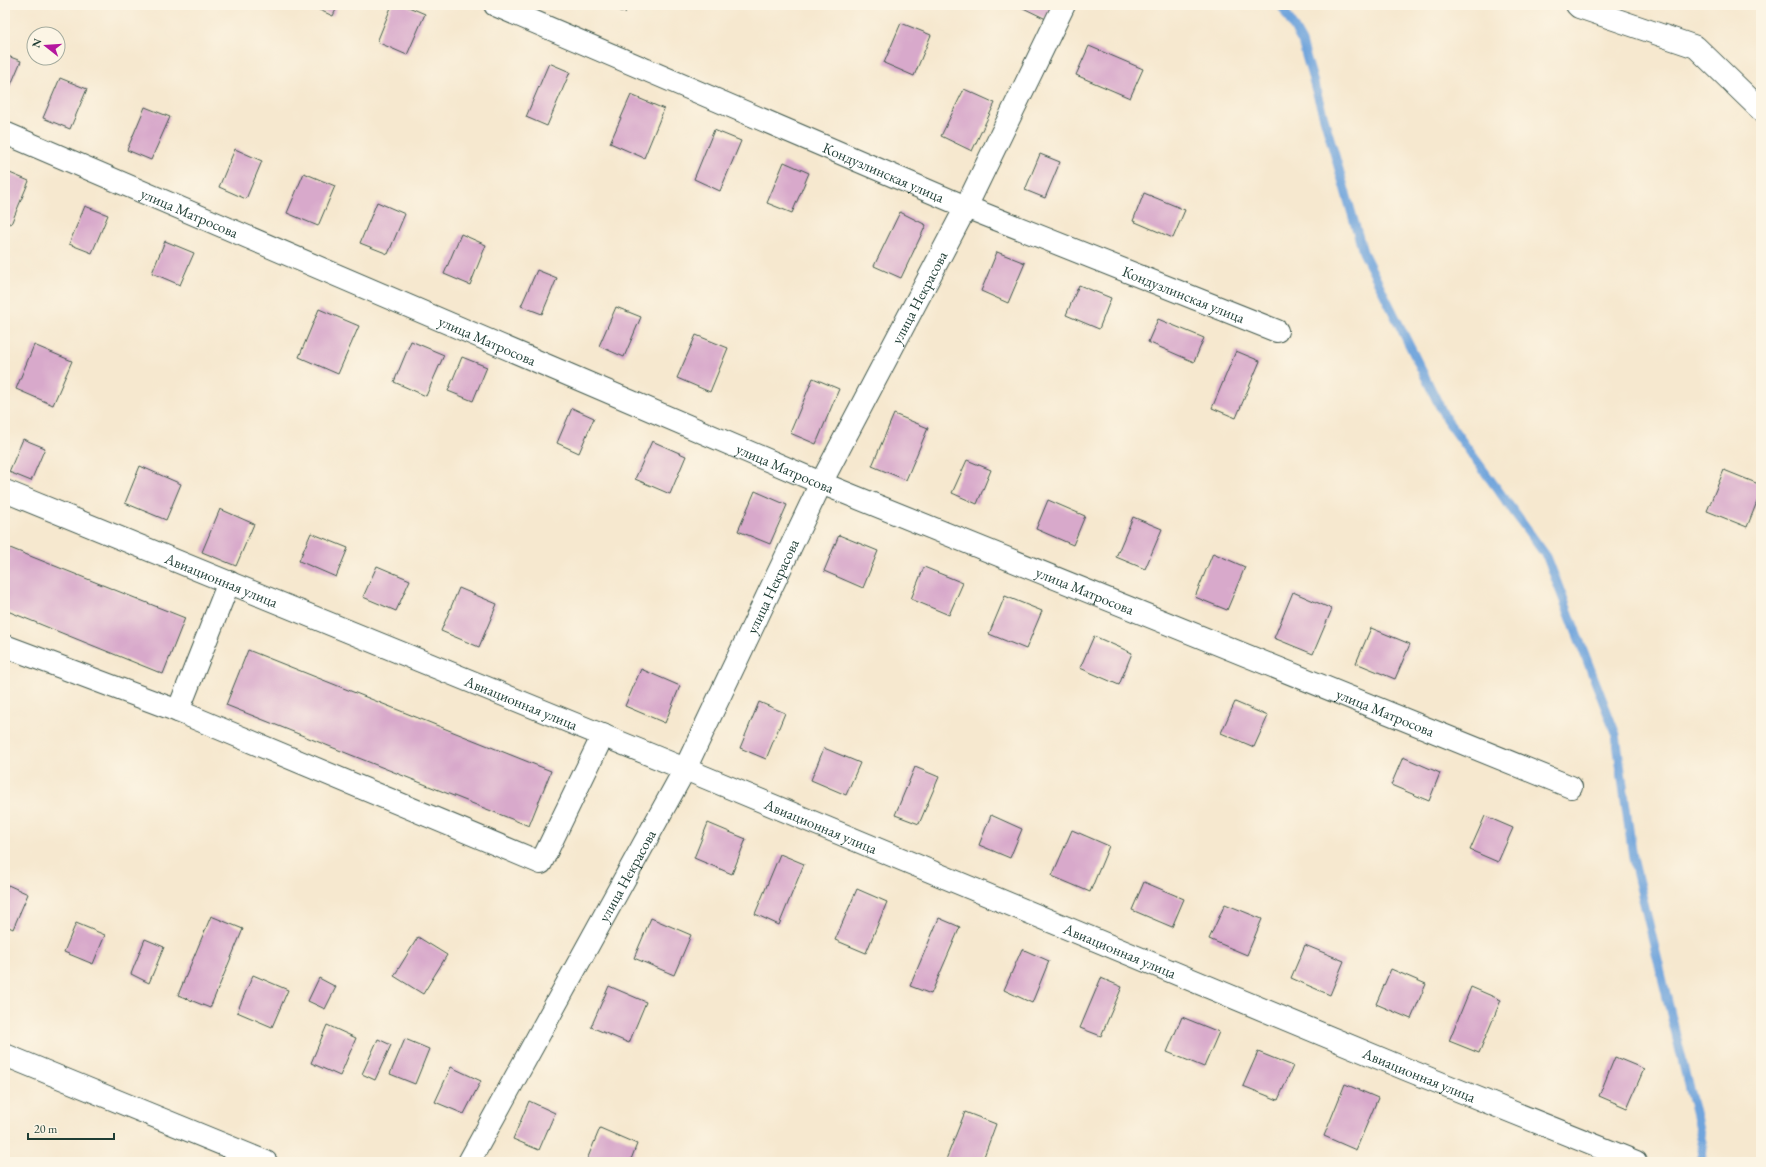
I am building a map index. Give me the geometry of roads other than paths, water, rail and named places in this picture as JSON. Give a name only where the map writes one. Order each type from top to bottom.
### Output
[{"type":"street","name":"Кондузлинская улица","points":[[495,5],[966,208],[1276,331]]},
{"type":"street","name":"улица Некрасова","points":[[469,1162],[685,769],[821,483],[966,208],[1064,5]]},
{"type":"street","points":[[1576,5],[1696,46],[1761,110]]},
{"type":"street","name":"улица Матросова","points":[[5,133],[821,483],[1571,787]]},
{"type":"street","name":"Авиационная улица","points":[[5,491],[604,735],[1408,1070],[1636,1162]]},
{"type":"street","points":[[178,710],[229,582]]},
{"type":"street","points":[[5,646],[178,710],[541,863],[604,735]]},
{"type":"street","points":[[5,1055],[266,1162]]},
{"type":"waterway","points":[[1281,5],[1302,42],[1363,252],[1446,419],[1547,557],[1616,735],[1633,858],[1703,1146],[1702,1162]]}]
